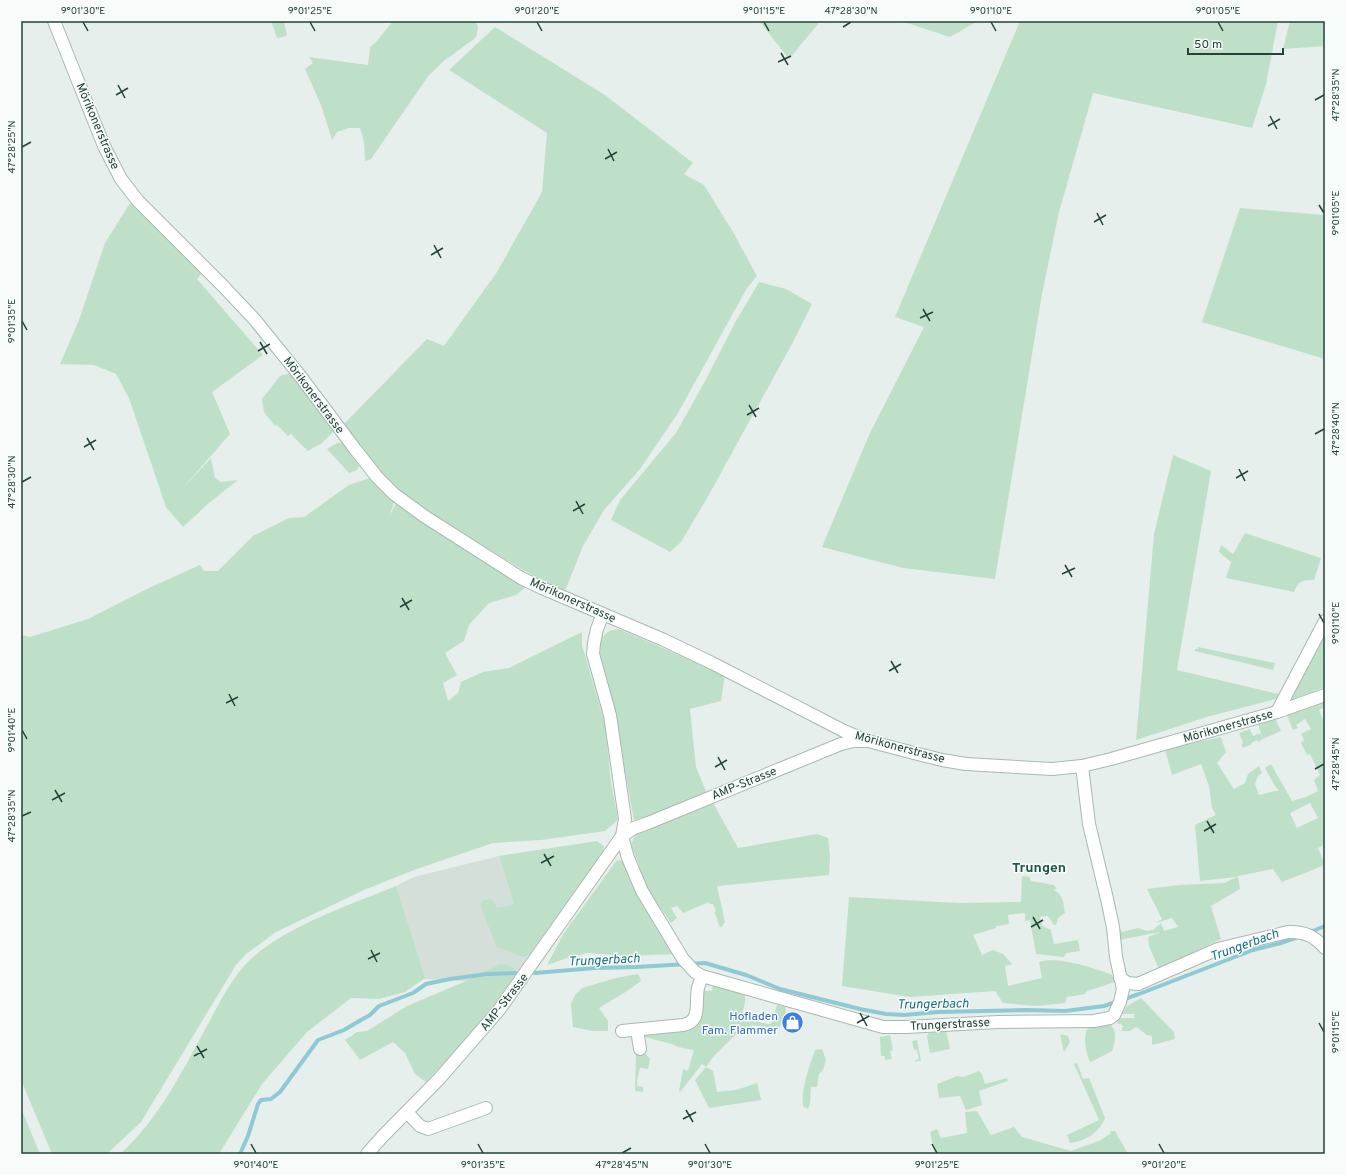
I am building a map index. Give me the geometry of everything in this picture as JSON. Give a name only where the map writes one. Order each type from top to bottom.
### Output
[{"type":"street","name":"Mörikonerstrasse","points":[[54,21],[104,146],[118,174],[130,191],[158,222],[255,320],[302,377],[377,477],[394,494],[419,513],[521,578],[705,660],[844,731],[868,741],[942,760],[966,764],[1052,769],[1082,766],[1119,757],[1277,712],[1325,695]]},
{"type":"street","name":"AMP-Strasse","points":[[602,614],[597,629],[593,654],[610,715],[625,819],[622,836]]},
{"type":"street","points":[[1277,712],[1325,621]]},
{"type":"street","name":"AMP-Strasse","points":[[367,1154],[466,1050],[499,1010],[622,836],[634,828],[648,822],[841,744],[854,741],[868,741]]},
{"type":"street","name":"Trungerstrasse","points":[[698,974],[882,1027],[998,1022],[1094,1021],[1110,1018],[1117,1011],[1122,995],[1121,983],[1116,957],[1113,927],[1089,824],[1082,766]]},
{"type":"street","points":[[622,836],[628,858],[642,891],[683,958],[698,974],[696,1013],[693,1022],[683,1025],[622,1031]]},
{"type":"street","points":[[1121,983],[1138,984],[1218,949],[1276,934],[1299,932],[1309,935],[1322,944]]},
{"type":"street","points":[[637,1030],[640,1049]]},
{"type":"street","points":[[407,1112],[420,1126],[428,1129],[486,1108]]},
{"type":"shaded area","points":[[499,856],[514,904],[497,909],[482,901],[532,954],[521,975],[466,981],[423,979],[396,886],[414,877]]},
{"type":"green space","points":[[271,21],[284,21],[287,36],[277,38]]},
{"type":"green space","points":[[393,21],[475,21],[478,26],[477,35],[474,39],[445,60],[429,75],[371,159],[365,161],[364,142],[360,128],[349,128],[337,132],[332,140],[321,105],[305,69],[313,63],[309,57],[368,65],[370,47],[377,41]]},
{"type":"green space","points":[[759,21],[818,21],[818,24],[789,59]]},
{"type":"green space","points":[[901,21],[978,21],[950,37]]},
{"type":"green space","points":[[1020,21],[1278,21],[1266,84],[1252,128],[1093,93],[1059,212],[1042,294],[995,579],[903,568],[822,547],[869,435],[924,327],[895,317]]},
{"type":"green space","points":[[1290,21],[1325,21],[1325,46],[1283,49]]},
{"type":"green space","points":[[495,27],[605,95],[693,163],[684,174],[704,185],[733,232],[757,276],[747,288],[678,413],[640,469],[604,510],[583,546],[565,591],[547,584],[455,530],[412,501],[380,472],[343,425],[427,339],[444,346],[497,272],[542,192],[547,133],[449,70]]},
{"type":"green space","points":[[130,203],[203,272],[197,279],[263,355],[212,392],[230,434],[182,489],[211,458],[215,478],[221,482],[238,480],[209,503],[183,527],[166,507],[129,398],[116,374],[94,365],[60,364],[79,320],[105,243]]},
{"type":"green space","points":[[1240,208],[1325,215],[1325,359],[1202,322]]},
{"type":"green space","points":[[759,282],[786,289],[812,304],[792,344],[706,500],[681,542],[670,552],[611,520],[620,500],[676,433],[736,321]]},
{"type":"green space","points":[[291,373],[334,431],[322,443],[308,451],[291,434],[294,431],[288,436],[277,425],[278,424],[275,426],[264,412],[262,399],[280,376]]},
{"type":"green space","points":[[337,443],[343,443],[359,466],[357,470],[349,473],[327,449]]},
{"type":"green space","points":[[1173,455],[1211,471],[1177,670],[1287,696],[1210,716],[1136,740],[1154,534]]},
{"type":"green space","points":[[370,478],[394,503],[389,517],[397,501],[526,585],[525,588],[516,595],[489,603],[469,625],[464,641],[445,653],[457,675],[443,683],[448,701],[458,693],[461,682],[483,672],[509,668],[582,632],[582,645],[605,724],[611,782],[618,820],[605,831],[541,840],[493,843],[414,870],[364,890],[276,932],[246,954],[236,965],[141,1122],[107,1154],[52,1154],[21,1078],[21,635],[30,637],[88,619],[151,587],[200,565],[204,571],[218,571],[253,536],[289,518],[304,517],[349,485]]},
{"type":"green space","points":[[1245,533],[1321,558],[1314,580],[1306,580],[1301,582],[1297,585],[1294,592],[1226,578],[1231,562],[1219,552],[1221,545],[1233,554]]},
{"type":"green space","points":[[1325,624],[1325,658],[1323,663],[1325,668],[1325,687],[1291,700],[1291,686]]},
{"type":"green space","points":[[619,629],[725,675],[721,701],[690,709],[696,767],[707,794],[659,815],[634,820],[610,690],[597,642],[609,631]]},
{"type":"green space","points":[[1198,647],[1275,663],[1273,670],[1195,651]]},
{"type":"green space","points":[[1325,699],[1325,707],[1319,710],[1325,725],[1325,844],[1318,848],[1325,865],[1282,882],[1273,869],[1238,876],[1240,889],[1211,906],[1221,939],[1159,969],[1149,946],[1148,937],[1160,932],[1119,940],[1117,930],[1120,929],[1122,932],[1138,928],[1147,931],[1153,930],[1161,923],[1164,931],[1178,927],[1172,918],[1156,923],[1162,919],[1147,889],[1179,885],[1224,883],[1237,877],[1200,881],[1195,825],[1216,815],[1212,808],[1209,786],[1201,764],[1172,775],[1165,749],[1221,737],[1226,752],[1217,763],[1234,789],[1245,783],[1248,774],[1259,766],[1262,773],[1258,776],[1255,784],[1259,795],[1279,790],[1275,786],[1265,768],[1271,764],[1292,801],[1306,797],[1318,791],[1314,780],[1320,775],[1310,754],[1307,755],[1301,743],[1304,740],[1301,734],[1311,729],[1305,719],[1296,725],[1298,728],[1293,730],[1286,713]],"holes":[[[1310,803],[1318,818],[1297,828],[1290,813]]]},
{"type":"green space","points":[[1275,719],[1281,731],[1263,739],[1258,724]]},
{"type":"green space","points":[[1250,729],[1253,736],[1260,733],[1263,739],[1258,742],[1257,740],[1243,748],[1241,744],[1243,743],[1239,733]]},
{"type":"green space","points":[[711,799],[738,848],[817,834],[828,838],[830,856],[829,875],[717,886],[725,922],[721,928],[714,912],[716,911],[713,904],[710,904],[709,902],[683,913],[677,906],[671,908],[677,918],[671,923],[648,890],[631,844],[638,830],[695,811]]},
{"type":"green space","points":[[597,841],[604,846],[603,852],[532,954],[523,957],[496,946],[480,904],[482,901],[491,898],[497,908],[514,904],[499,856]]},
{"type":"green space","points":[[617,860],[622,861],[626,866],[675,954],[625,956],[587,953],[547,965],[564,933]]},
{"type":"green space","points":[[1022,876],[1029,877],[1031,881],[1054,885],[1057,889],[1053,890],[1061,896],[1065,913],[1058,918],[1056,925],[1054,925],[1048,916],[1040,917],[1042,926],[1051,930],[1054,944],[1078,940],[1080,951],[1066,953],[1064,957],[1036,954],[1030,920],[1025,921],[1025,913],[1008,915],[1009,924],[996,926],[996,928],[973,935],[982,955],[993,950],[1003,954],[1012,964],[1005,966],[1008,986],[1042,978],[1039,962],[1047,961],[1066,962],[1096,969],[1112,975],[1115,982],[1087,991],[1085,994],[1067,997],[1065,1003],[1037,1006],[1003,1003],[995,991],[910,997],[842,986],[849,897],[959,903],[1021,902]]},
{"type":"green space","points":[[396,886],[425,978],[405,992],[379,999],[351,998],[307,1032],[262,1084],[219,1154],[120,1154],[147,1125],[158,1110],[179,1076],[224,994],[244,966],[258,953],[294,929]]},
{"type":"green space","points":[[500,964],[511,966],[521,975],[475,1030],[426,1082],[415,1074],[405,1053],[393,1042],[360,1060],[345,1040],[357,1032],[367,1031],[407,1006],[466,981]]},
{"type":"green space","points":[[638,974],[641,981],[599,1008],[608,1021],[608,1031],[592,1031],[573,1027],[571,1004],[575,995],[582,988],[616,978]]},
{"type":"green space","points":[[713,985],[744,992],[745,1001],[741,1016],[749,1020],[771,1024],[777,1005],[785,1006],[785,1015],[778,1030],[753,1025],[736,1034],[713,1057],[706,1067],[702,1064],[681,1091],[679,1091],[683,1069],[688,1071],[694,1050],[644,1037],[644,1035],[646,1033],[686,1030],[697,1026],[700,1015],[702,991],[712,991]]},
{"type":"green space","points":[[1141,998],[1174,1032],[1175,1039],[1152,1045],[1152,1036],[1147,1035],[1136,1027],[1130,1031],[1121,1031],[1123,1027],[1121,1024],[1118,1024],[1117,1020],[1119,1018],[1134,1018],[1134,1014],[1122,1014],[1127,1006]]},
{"type":"green space","points":[[1109,1022],[1115,1032],[1112,1051],[1091,1062],[1089,1060],[1085,1045],[1087,1029]]},
{"type":"green space","points":[[946,1030],[950,1049],[930,1053],[927,1036],[930,1031]]},
{"type":"green space","points":[[1060,1034],[1068,1036],[1070,1042],[1064,1052]]},
{"type":"green space","points":[[890,1035],[893,1050],[890,1051],[892,1059],[885,1060],[885,1056],[881,1056],[880,1037]]},
{"type":"green space","points":[[917,1040],[921,1061],[915,1061],[919,1059],[917,1050],[914,1050],[912,1041]]},
{"type":"green space","points":[[822,1049],[826,1060],[823,1070],[819,1074],[817,1087],[811,1087],[808,1109],[803,1106],[804,1085],[815,1050]]},
{"type":"green space","points":[[644,1052],[650,1059],[648,1069],[640,1068],[637,1080],[637,1086],[643,1087],[643,1092],[635,1091],[636,1054]]},
{"type":"green space","points":[[1077,1063],[1083,1079],[1089,1078],[1105,1118],[1096,1132],[1087,1138],[1070,1143],[1067,1135],[1099,1120],[1074,1064]]},
{"type":"green space","points":[[706,1067],[713,1071],[717,1092],[736,1090],[757,1083],[761,1100],[709,1108],[695,1080]]},
{"type":"green space","points":[[979,1071],[982,1074],[985,1084],[1007,1078],[1008,1081],[979,1091],[982,1105],[966,1110],[960,1096],[939,1098],[937,1084],[957,1076],[963,1077]]},
{"type":"green space","points":[[21,1108],[40,1154],[21,1154]]},
{"type":"green space","points":[[977,1111],[991,1135],[1014,1127],[1022,1137],[1071,1151],[1099,1141],[1111,1133],[1110,1131],[1115,1131],[1128,1154],[935,1154],[930,1132],[937,1129],[941,1138],[967,1133],[965,1112]]},
{"type":"waterway","name":"Trungerbach","points":[[1308,933],[1325,926]]},
{"type":"waterway","name":"Trungerbach","points":[[535,973],[595,968],[705,963],[746,975],[780,989],[886,1014],[904,1015],[938,1012],[1026,1010],[1065,1011],[1104,1006],[1253,950],[1298,937]]},
{"type":"waterway","name":"Trungerbach","points":[[240,1154],[248,1136],[258,1104],[261,1100],[271,1099],[280,1092],[318,1040],[344,1030],[370,1015],[379,1006],[413,993],[426,984],[487,974],[515,973]]},
{"type":"place","name":"Hofladen Fam. Flammer","points":[[793,1023]]},
{"type":"district","name":"Trungen","points":[[1039,867]]}]
